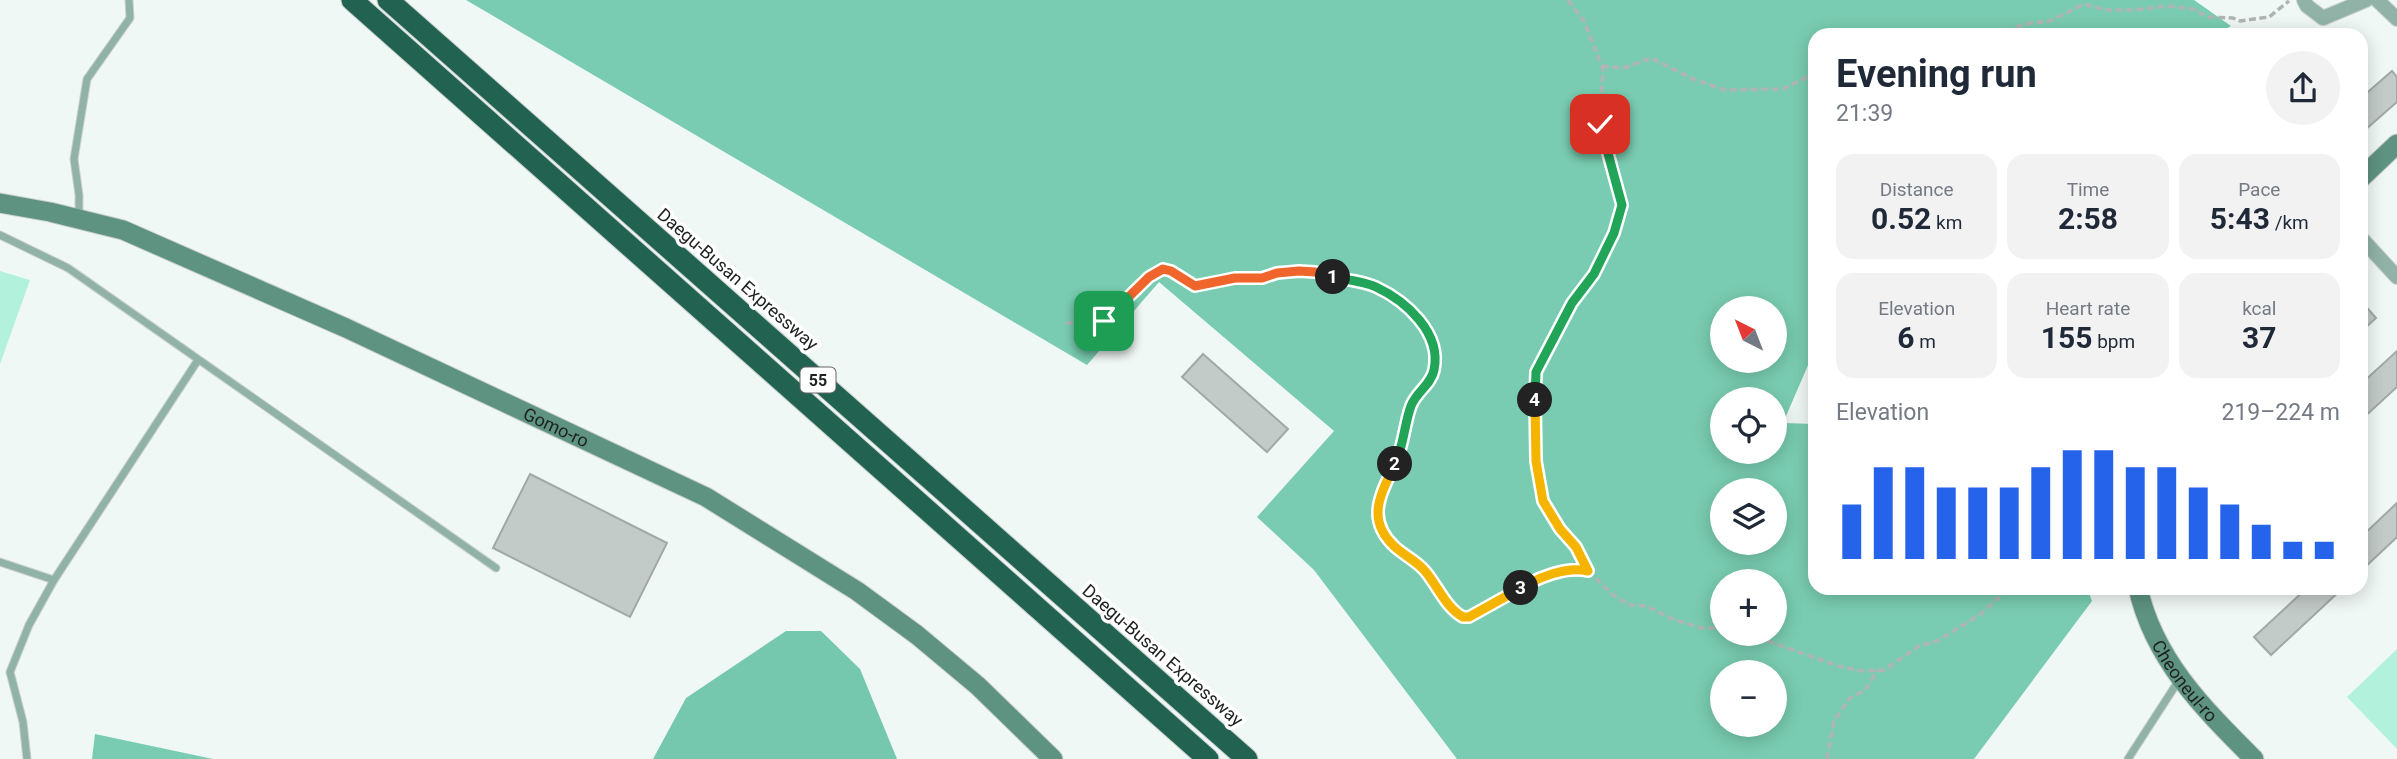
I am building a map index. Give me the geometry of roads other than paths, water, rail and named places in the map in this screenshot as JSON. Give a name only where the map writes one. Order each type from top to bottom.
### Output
[{"type":"highway","name":"55","points":[[352,0],[1208,759]]},
{"type":"highway","name":"Daegu-Busan Expressway","points":[[388,0],[1247,759]]},
{"type":"main road","points":[[2368,171],[2397,144]]},
{"type":"main road","name":"Gomo-ro","points":[[0,203],[123,230],[346,328],[705,497],[857,591],[917,635],[978,686],[1053,759]]},
{"type":"main road","name":"Cheoneul-ro","points":[[2139,595],[2155,641],[2180,680],[2254,759]]},
{"type":"street","points":[[2304,0],[2307,6],[2323,18],[2366,0]]},
{"type":"street","points":[[2377,0],[2397,19]]},
{"type":"street","points":[[2368,246],[2397,277]]},
{"type":"lane","points":[[79,219],[74,159],[87,79],[130,18],[129,0]]},
{"type":"lane","points":[[0,235],[68,268],[496,568]]},
{"type":"lane","points":[[27,759],[23,722],[10,672],[29,625],[54,580],[198,360]]},
{"type":"lane","points":[[0,562],[54,580]]},
{"type":"lane","points":[[2128,759],[2180,680]]}]
